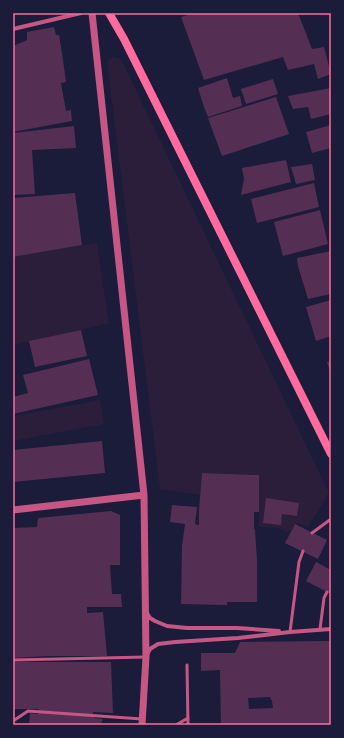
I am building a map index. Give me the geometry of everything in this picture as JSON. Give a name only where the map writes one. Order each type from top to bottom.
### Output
[{"type":"main road","points":[[109,13],[127,46],[331,454]]},
{"type":"street","points":[[13,29],[81,13]]},
{"type":"street","points":[[92,13],[144,495],[146,657],[143,722]]},
{"type":"street","points":[[13,510],[144,495]]},
{"type":"street","points":[[145,608],[150,618],[167,626],[187,628],[237,628],[290,632]]},
{"type":"street","points":[[146,657],[150,649],[158,644],[331,629]]},
{"type":"lane","points":[[312,533],[331,519]]},
{"type":"lane","points":[[290,632],[299,562],[303,552]]},
{"type":"lane","points":[[320,630],[324,598],[327,592]]},
{"type":"lane","points":[[13,660],[146,657]]},
{"type":"lane","points":[[187,665],[188,725]]},
{"type":"lane","points":[[13,721],[28,711],[143,722]]},
{"type":"lane","points":[[176,725],[188,718]]},
{"type":"shaded area","points":[[114,57],[120,59],[124,65],[329,493],[308,527],[298,523],[287,533],[279,528],[259,527],[258,475],[202,473],[200,495],[160,489],[108,70],[108,60]]},
{"type":"shaded area","points":[[97,243],[109,323],[13,345],[13,257]]},
{"type":"shaded area","points":[[100,400],[104,424],[13,441],[13,416]]},
{"type":"building","points":[[194,13],[298,13],[312,49],[324,47],[331,74],[318,79],[314,64],[288,70],[283,57],[204,80],[181,17]]},
{"type":"building","points":[[54,27],[56,35],[59,35],[62,53],[66,82],[61,83],[66,111],[71,110],[72,121],[13,132],[13,46],[27,40],[27,32]]},
{"type":"building","points":[[227,78],[233,98],[240,96],[242,106],[208,117],[198,88]]},
{"type":"building","points":[[273,79],[278,94],[246,104],[241,89]]},
{"type":"building","points":[[331,88],[331,114],[311,119],[308,107],[293,109],[288,96]]},
{"type":"building","points":[[276,97],[289,134],[222,156],[208,118]]},
{"type":"building","points":[[331,125],[331,148],[312,153],[306,132]]},
{"type":"building","points":[[74,126],[76,148],[32,150],[35,194],[13,195],[13,133]]},
{"type":"building","points":[[286,160],[291,182],[241,195],[244,179],[242,168]]},
{"type":"building","points":[[312,164],[315,180],[296,184],[291,167]]},
{"type":"building","points":[[314,183],[319,207],[257,223],[251,199]]},
{"type":"building","points":[[75,193],[82,245],[13,257],[13,198]]},
{"type":"building","points":[[320,210],[328,244],[283,256],[274,222]]},
{"type":"building","points":[[331,251],[331,294],[308,299],[297,258]]},
{"type":"building","points":[[331,300],[331,336],[316,341],[306,307]]},
{"type":"building","points":[[81,330],[87,356],[35,367],[29,341]]},
{"type":"building","points":[[89,359],[98,395],[13,414],[13,397],[28,393],[23,375]]},
{"type":"building","points":[[331,361],[331,374],[327,362]]},
{"type":"building","points":[[102,441],[105,473],[13,482],[13,450]]},
{"type":"building","points":[[202,473],[259,475],[259,512],[254,512],[257,561],[257,602],[227,602],[227,605],[181,604],[182,546],[185,524],[170,522],[172,505],[197,507],[195,524],[199,525]]},
{"type":"building","points":[[266,498],[299,503],[297,516],[282,514],[281,525],[263,523]]},
{"type":"building","points":[[111,511],[120,515],[120,565],[110,565],[112,594],[121,594],[122,607],[87,607],[87,613],[103,612],[107,656],[48,656],[13,658],[13,528],[37,527],[38,518]]},
{"type":"building","points":[[295,524],[327,540],[318,559],[285,543]]},
{"type":"building","points":[[316,562],[331,570],[331,594],[306,581]]},
{"type":"building","points":[[331,641],[331,725],[221,725],[220,670],[201,671],[201,653],[235,653],[240,642]],"holes":[[[270,697],[273,708],[249,709],[248,698]]]},
{"type":"building","points":[[13,662],[111,662],[113,713],[93,712],[94,718],[103,719],[100,725],[29,725],[30,713],[38,714],[39,709],[13,709]]}]
